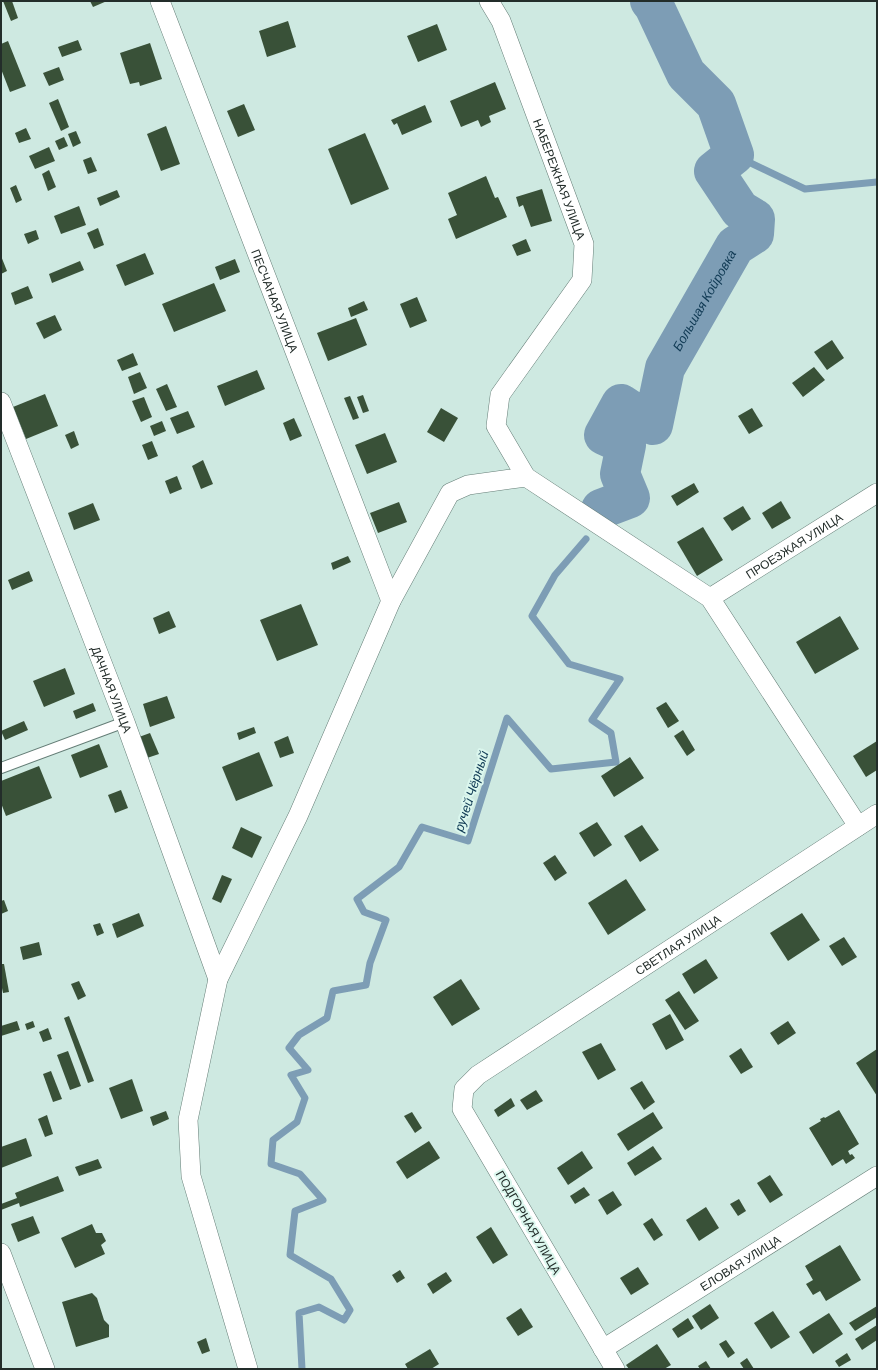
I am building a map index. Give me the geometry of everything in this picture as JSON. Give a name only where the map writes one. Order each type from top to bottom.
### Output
[{"type":"street","name":"ПЕСЧАНАЯ УЛИЦА","points":[[160,1],[391,600]]},
{"type":"street","name":"НАБЕРЕЖНАЯ УЛИЦА","points":[[489,1],[501,21],[584,244],[582,280],[500,395],[496,426],[526,477]]},
{"type":"street","name":"ДАЧНАЯ УЛИЦА","points":[[1,402],[125,722],[218,979]]},
{"type":"street","points":[[248,1369],[191,1176],[188,1120],[218,979],[298,816],[391,600],[450,493],[468,485],[526,477],[710,598],[858,826]]},
{"type":"street","name":"ПРОЕЗЖАЯ УЛИЦА","points":[[710,598],[877,493]]},
{"type":"street","name":"СВЕТЛАЯ УЛИЦА","points":[[478,1075],[877,814]]},
{"type":"street","name":"ПОДГОРНАЯ УЛИЦА","points":[[478,1075],[464,1089],[462,1109],[615,1369]]},
{"type":"street","name":"ЕЛОВАЯ УЛИЦА","points":[[603,1349],[877,1176]]},
{"type":"street","points":[[1,1253],[45,1369]]},
{"type":"lane","points":[[1,768],[125,722]]},
{"type":"building","points":[[3,1],[12,1],[18,18],[11,21]]},
{"type":"building","points":[[90,1],[107,1],[93,7]]},
{"type":"building","points":[[288,21],[296,47],[267,57],[259,31]]},
{"type":"building","points":[[437,24],[447,50],[418,62],[407,36]]},
{"type":"building","points":[[78,40],[82,50],[62,57],[58,47]]},
{"type":"building","points":[[8,41],[26,86],[10,92],[1,69],[1,44]]},
{"type":"building","points":[[150,43],[162,79],[140,86],[139,82],[130,84],[120,53]]},
{"type":"building","points":[[59,67],[64,80],[49,86],[43,73]]},
{"type":"building","points":[[495,82],[506,109],[489,116],[491,122],[481,127],[478,120],[461,127],[450,101]]},
{"type":"building","points":[[58,99],[69,127],[61,131],[49,103]]},
{"type":"building","points":[[244,104],[255,130],[238,137],[227,111]]},
{"type":"building","points":[[425,105],[432,122],[402,135],[397,123],[394,125],[391,120]]},
{"type":"building","points":[[166,126],[180,164],[161,171],[147,134]]},
{"type":"building","points":[[26,128],[31,139],[19,143],[15,133]]},
{"type":"building","points":[[76,131],[81,143],[73,147],[68,134]]},
{"type":"building","points":[[365,133],[389,189],[351,205],[328,149]]},
{"type":"building","points":[[64,137],[68,146],[59,150],[55,141]]},
{"type":"building","points":[[49,147],[55,161],[35,169],[29,156]]},
{"type":"building","points":[[91,157],[97,171],[88,174],[83,160]]},
{"type":"building","points":[[49,170],[56,187],[48,191],[42,174]]},
{"type":"building","points":[[486,176],[495,198],[498,197],[507,217],[456,239],[448,219],[457,215],[448,193]]},
{"type":"building","points":[[16,185],[22,200],[16,203],[10,188]]},
{"type":"building","points":[[542,189],[552,221],[531,227],[523,205],[519,207],[516,197]]},
{"type":"building","points":[[117,190],[120,197],[100,206],[97,198]]},
{"type":"building","points":[[79,206],[86,225],[61,234],[54,216]]},
{"type":"building","points":[[98,228],[104,245],[94,249],[87,233]]},
{"type":"building","points":[[36,230],[39,239],[28,244],[24,234]]},
{"type":"building","points":[[526,239],[531,251],[517,256],[512,245]]},
{"type":"building","points":[[145,253],[154,274],[125,286],[116,265]]},
{"type":"building","points":[[1,256],[7,271],[1,274]]},
{"type":"building","points":[[235,259],[240,272],[220,280],[215,267]]},
{"type":"building","points":[[80,261],[84,270],[52,283],[49,274]]},
{"type":"building","points":[[214,283],[226,311],[174,332],[162,304]]},
{"type":"building","points":[[28,286],[33,298],[15,305],[11,293]]},
{"type":"building","points":[[417,297],[427,321],[410,328],[400,304]]},
{"type":"building","points":[[364,301],[368,310],[351,317],[348,308]]},
{"type":"building","points":[[55,315],[62,330],[44,339],[36,323]]},
{"type":"building","points":[[356,318],[367,345],[328,361],[317,333]]},
{"type":"building","points":[[832,340],[844,358],[827,370],[814,352]]},
{"type":"building","points":[[133,353],[138,365],[122,371],[117,360]]},
{"type":"building","points":[[814,367],[825,380],[803,397],[792,383]]},
{"type":"building","points":[[257,370],[265,389],[225,406],[217,386]]},
{"type":"building","points":[[140,372],[147,388],[134,394],[128,377]]},
{"type":"building","points":[[167,384],[177,407],[166,411],[156,389]]},
{"type":"building","points":[[45,394],[58,426],[26,439],[13,407]]},
{"type":"building","points":[[363,395],[369,411],[363,413],[357,397]]},
{"type":"building","points":[[350,396],[359,418],[353,420],[344,398]]},
{"type":"building","points":[[144,397],[152,417],[141,422],[132,401]]},
{"type":"building","points":[[441,408],[458,418],[444,442],[427,432]]},
{"type":"building","points":[[752,408],[763,426],[749,434],[738,416]]},
{"type":"building","points":[[188,411],[195,427],[177,434],[170,418]]},
{"type":"building","points":[[294,418],[302,436],[290,441],[283,423]]},
{"type":"building","points":[[162,421],[166,431],[154,436],[150,426]]},
{"type":"building","points":[[74,431],[79,445],[71,449],[65,435]]},
{"type":"building","points":[[385,433],[397,462],[367,474],[355,445]]},
{"type":"building","points":[[152,441],[158,456],[148,460],[142,445]]},
{"type":"building","points":[[203,460],[213,484],[201,489],[192,466]]},
{"type":"building","points":[[177,476],[182,489],[170,494],[165,481]]},
{"type":"building","points":[[694,483],[699,492],[677,506],[671,496]]},
{"type":"building","points":[[781,501],[791,518],[772,529],[762,513]]},
{"type":"building","points":[[399,502],[407,522],[378,533],[370,513]]},
{"type":"building","points":[[93,503],[100,520],[74,530],[68,513]]},
{"type":"building","points":[[743,506],[751,519],[732,531],[723,518]]},
{"type":"building","points":[[703,527],[723,560],[697,576],[677,542]]},
{"type":"building","points":[[348,556],[351,562],[333,570],[331,563]]},
{"type":"building","points":[[29,571],[33,581],[12,590],[8,580]]},
{"type":"building","points":[[301,604],[318,645],[277,661],[260,620]]},
{"type":"building","points":[[169,611],[176,627],[159,634],[153,618]]},
{"type":"building","points":[[840,616],[859,649],[815,674],[796,642]]},
{"type":"building","points":[[65,668],[75,694],[44,707],[33,681]]},
{"type":"building","points":[[167,696],[175,718],[150,727],[143,704]]},
{"type":"building","points":[[666,702],[679,721],[668,728],[656,708]]},
{"type":"building","points":[[93,703],[96,711],[76,719],[73,711]]},
{"type":"building","points":[[24,721],[28,730],[5,740],[1,731]]},
{"type":"building","points":[[254,727],[256,733],[239,740],[237,733]]},
{"type":"building","points":[[683,730],[695,750],[687,756],[674,736]]},
{"type":"building","points":[[150,733],[159,754],[147,758],[139,737]]},
{"type":"building","points":[[288,736],[294,753],[280,758],[274,742]]},
{"type":"building","points":[[877,741],[877,770],[866,777],[853,756]]},
{"type":"building","points":[[99,744],[108,767],[80,778],[71,755]]},
{"type":"building","points":[[259,752],[273,786],[236,801],[222,767]]},
{"type":"building","points":[[630,757],[644,778],[614,797],[601,776]]},
{"type":"building","points":[[39,766],[52,798],[6,816],[1,803],[1,781]]},
{"type":"building","points":[[121,790],[128,808],[115,813],[108,795]]},
{"type":"building","points":[[597,822],[612,845],[594,857],[579,833]]},
{"type":"building","points":[[642,825],[659,850],[640,862],[624,836]]},
{"type":"building","points":[[241,827],[262,837],[252,858],[232,848]]},
{"type":"building","points":[[555,855],[567,873],[555,881],[543,863]]},
{"type":"building","points":[[222,875],[232,879],[221,903],[212,899]]},
{"type":"building","points":[[626,879],[646,910],[608,935],[588,903]]},
{"type":"building","points":[[4,900],[8,911],[1,914],[1,901]]},
{"type":"building","points":[[139,913],[144,926],[117,938],[112,924]]},
{"type":"building","points":[[802,913],[820,940],[788,961],[770,933]]},
{"type":"building","points":[[100,923],[104,933],[97,936],[93,925]]},
{"type":"building","points":[[844,937],[857,957],[842,966],[829,946]]},
{"type":"building","points":[[39,942],[42,955],[23,960],[20,947]]},
{"type":"building","points":[[706,959],[718,978],[694,994],[682,974]]},
{"type":"building","points":[[1,964],[4,964],[9,992],[3,993],[1,983]]},
{"type":"building","points":[[461,979],[480,1009],[452,1026],[433,997]]},
{"type":"building","points":[[79,981],[86,996],[78,1000],[71,984]]},
{"type":"building","points":[[679,991],[699,1021],[685,1030],[665,1000]]},
{"type":"building","points":[[670,1014],[684,1040],[666,1050],[652,1024]]},
{"type":"building","points":[[69,1016],[94,1081],[88,1083],[64,1018]]},
{"type":"building","points":[[17,1021],[20,1030],[1,1036],[1,1026]]},
{"type":"building","points":[[33,1021],[35,1027],[27,1030],[25,1024]]},
{"type":"building","points":[[788,1021],[796,1033],[778,1045],[770,1033]]},
{"type":"building","points":[[48,1028],[52,1039],[43,1042],[39,1032]]},
{"type":"building","points":[[601,1043],[616,1070],[598,1080],[582,1052]]},
{"type":"building","points":[[741,1048],[753,1067],[741,1074],[729,1056]]},
{"type":"building","points":[[877,1049],[877,1096],[856,1063]]},
{"type":"building","points":[[68,1051],[81,1086],[70,1090],[57,1055]]},
{"type":"building","points":[[51,1071],[62,1099],[53,1102],[43,1074]]},
{"type":"building","points":[[132,1079],[143,1111],[121,1119],[109,1088]]},
{"type":"building","points":[[642,1081],[655,1102],[644,1110],[630,1088]]},
{"type":"building","points":[[536,1090],[543,1101],[527,1110],[520,1100]]},
{"type":"building","points":[[511,1098],[515,1106],[498,1117],[494,1110]]},
{"type":"building","points":[[839,1110],[859,1144],[848,1151],[850,1155],[852,1154],[855,1158],[846,1164],[843,1159],[832,1166],[809,1128],[821,1121],[820,1119],[825,1118]]},
{"type":"building","points":[[166,1111],[169,1119],[153,1126],[150,1117]]},
{"type":"building","points":[[412,1112],[422,1128],[415,1133],[404,1116]]},
{"type":"building","points":[[653,1112],[663,1128],[628,1151],[617,1134]]},
{"type":"building","points":[[47,1115],[53,1134],[45,1137],[38,1119]]},
{"type":"building","points":[[26,1138],[32,1156],[1,1168],[1,1147]]},
{"type":"building","points":[[429,1141],[440,1158],[407,1179],[396,1162]]},
{"type":"building","points":[[653,1146],[662,1159],[635,1176],[627,1163]]},
{"type":"building","points":[[582,1151],[593,1168],[568,1185],[557,1168]]},
{"type":"building","points":[[98,1159],[102,1168],[79,1176],[75,1167]]},
{"type":"building","points":[[770,1175],[783,1195],[770,1203],[757,1183]]},
{"type":"building","points":[[58,1176],[64,1191],[20,1207],[19,1203],[1,1210],[1,1204],[17,1198],[15,1193]]},
{"type":"building","points":[[584,1187],[590,1195],[575,1204],[570,1196]]},
{"type":"building","points":[[613,1191],[622,1205],[607,1215],[598,1200]]},
{"type":"building","points":[[739,1199],[746,1211],[738,1216],[730,1204]]},
{"type":"building","points":[[706,1207],[719,1228],[699,1241],[686,1220]]},
{"type":"building","points":[[33,1216],[40,1233],[18,1242],[11,1224]]},
{"type":"building","points":[[652,1218],[663,1235],[654,1241],[643,1224]]},
{"type":"building","points":[[92,1224],[96,1233],[102,1233],[106,1241],[101,1245],[105,1254],[75,1268],[61,1238]]},
{"type":"building","points":[[491,1227],[508,1255],[493,1264],[476,1237]]},
{"type":"building","points":[[840,1245],[861,1280],[826,1301],[820,1291],[813,1295],[806,1284],[813,1280],[805,1266]]},
{"type":"building","points":[[638,1267],[649,1284],[631,1295],[620,1278]]},
{"type":"building","points":[[400,1270],[405,1278],[397,1283],[392,1275]]},
{"type":"building","points":[[446,1272],[452,1281],[433,1294],[427,1284]]},
{"type":"building","points":[[92,1293],[97,1298],[104,1320],[109,1325],[109,1337],[76,1347],[62,1302]]},
{"type":"building","points":[[710,1304],[719,1318],[701,1330],[692,1316]]},
{"type":"building","points":[[877,1306],[877,1317],[855,1331],[849,1323]]},
{"type":"building","points":[[521,1308],[533,1327],[518,1336],[506,1318]]},
{"type":"building","points":[[773,1311],[790,1337],[771,1349],[754,1323]]},
{"type":"building","points":[[829,1313],[843,1334],[813,1354],[799,1332]]},
{"type":"building","points":[[688,1318],[694,1328],[678,1338],[672,1329]]},
{"type":"building","points":[[877,1325],[877,1340],[862,1350],[855,1339]]},
{"type":"building","points":[[206,1338],[210,1351],[202,1354],[197,1342]]},
{"type":"building","points":[[726,1340],[735,1353],[728,1358],[719,1344]]},
{"type":"building","points":[[657,1344],[671,1365],[664,1369],[629,1369],[626,1365]]},
{"type":"building","points":[[430,1349],[439,1364],[431,1369],[408,1369],[405,1364]]},
{"type":"building","points":[[847,1353],[851,1360],[839,1367],[835,1361]]},
{"type":"building","points":[[747,1358],[754,1369],[744,1369],[740,1363]]},
{"type":"building","points":[[706,1361],[711,1369],[700,1369],[698,1366]]},
{"type":"waterway","name":"Большая Койровка","points":[[601,509],[630,498],[620,474],[626,445],[604,435],[621,404],[653,425],[665,368],[735,246],[754,234],[755,219],[740,210],[714,171],[734,155],[716,104],[686,74],[654,6],[650,1]]},
{"type":"waterway","points":[[734,155],[805,189],[877,182]]},
{"type":"waterway","name":"ручей Чёрный","points":[[302,1369],[299,1313],[319,1307],[344,1320],[350,1310],[331,1279],[290,1255],[295,1211],[323,1200],[300,1174],[271,1164],[273,1140],[297,1122],[305,1098],[291,1075],[308,1070],[289,1048],[299,1035],[327,1018],[333,991],[366,985],[370,963],[386,920],[364,912],[357,899],[399,867],[422,827],[468,841],[507,718],[551,769],[616,762],[611,733],[592,720],[620,679],[569,664],[532,616],[555,575],[586,539]]}]
